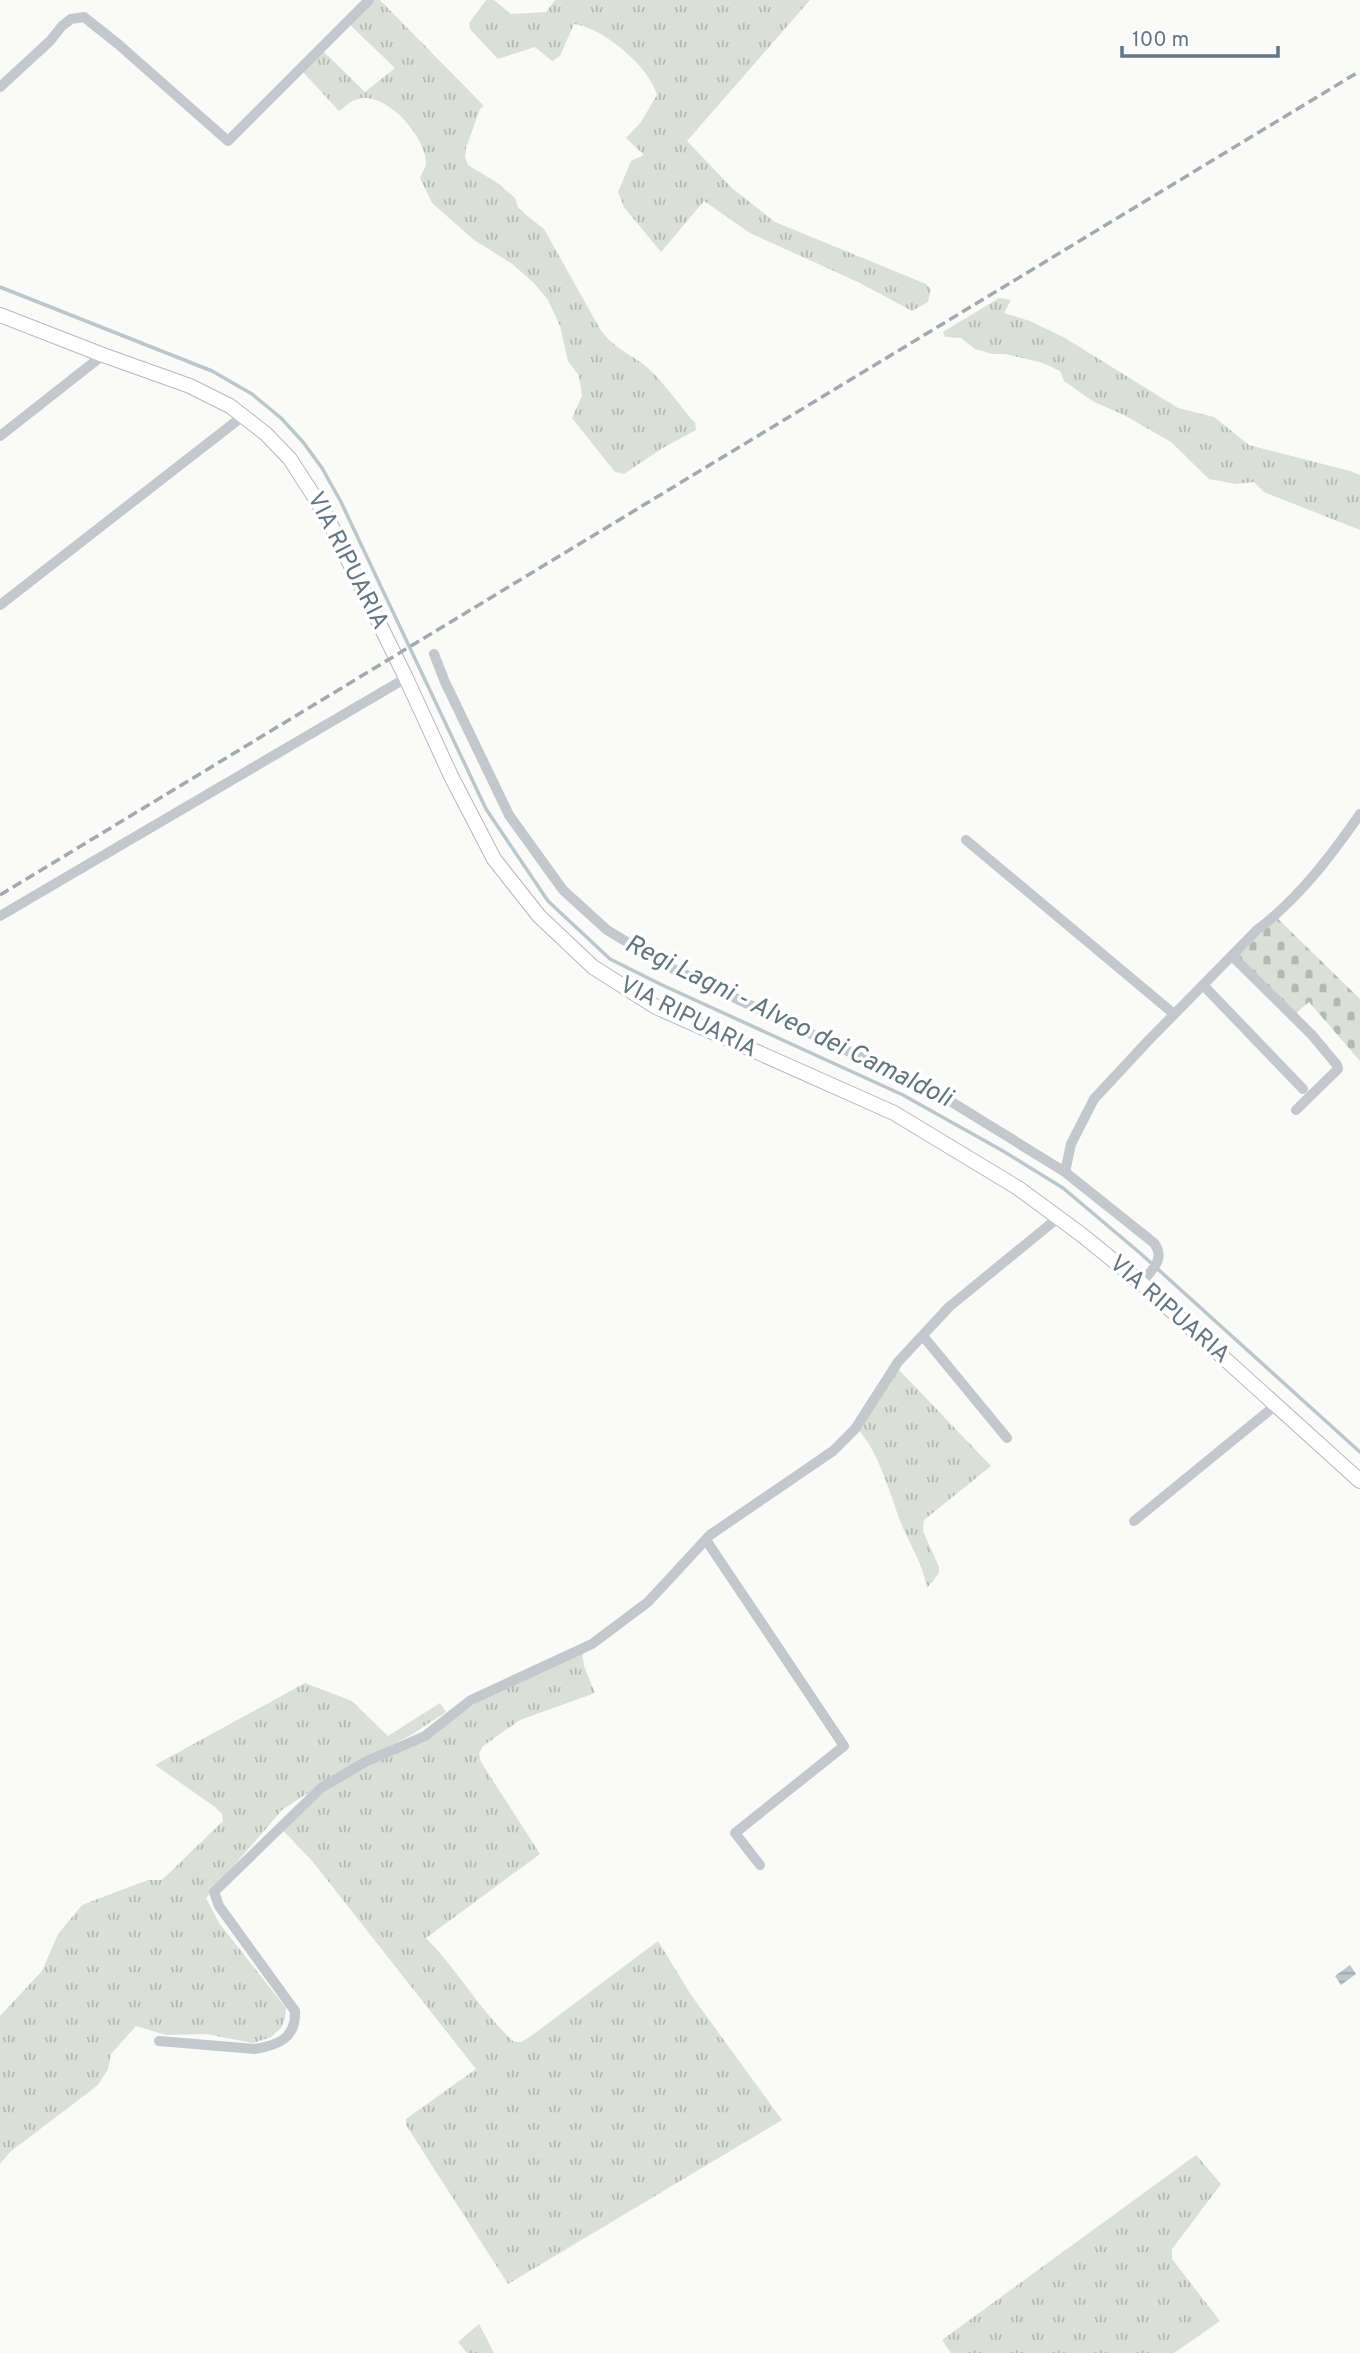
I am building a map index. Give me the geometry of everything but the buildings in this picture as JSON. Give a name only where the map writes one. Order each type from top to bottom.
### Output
[{"type":"street","points":[[0,87],[50,41],[62,26],[71,19],[84,17],[228,141],[369,0]]},
{"type":"street","name":"VIA RIPUARIA","points":[[0,315],[190,386],[230,406],[266,434],[290,459],[326,515],[451,776],[494,859],[539,916],[593,967],[656,1007],[894,1113],[979,1163],[1145,1279],[1276,1405],[1360,1481]]},
{"type":"street","points":[[0,436],[103,355]]},
{"type":"street","points":[[0,605],[243,416]]},
{"type":"street","points":[[434,653],[445,682],[509,815],[563,890],[607,930],[667,966],[937,1093],[1065,1172],[1154,1243],[1161,1256],[1145,1279]]},
{"type":"street","points":[[0,916],[406,678]]},
{"type":"street","points":[[1065,1172],[1072,1144],[1094,1099],[1174,1014],[1300,892],[1360,814]]},
{"type":"street","points":[[966,840],[1174,1014]]},
{"type":"street","points":[[1232,956],[1312,1035],[1337,1065],[1338,1069],[1296,1110]]},
{"type":"street","points":[[1203,985],[1303,1089]]},
{"type":"street","points":[[159,2040],[255,2049],[271,2046],[287,2037],[296,2023],[296,2011],[219,1906],[214,1892],[321,1788],[365,1762],[425,1736],[471,1700],[592,1644],[648,1602],[706,1540],[833,1451],[855,1429],[898,1362],[949,1307],[1059,1217]]},
{"type":"street","points":[[923,1336],[1007,1438]]},
{"type":"street","points":[[1135,1521],[1276,1405]]},
{"type":"street","points":[[706,1540],[844,1746],[735,1833],[760,1865]]},
{"type":"green space","points":[[373,0],[380,0],[484,106],[480,109],[466,148],[468,165],[499,184],[515,198],[518,207],[526,215],[544,229],[600,329],[615,345],[657,377],[695,423],[696,430],[624,474],[615,472],[572,418],[582,396],[579,376],[568,361],[560,326],[548,300],[534,283],[511,263],[474,240],[432,203],[420,178],[426,164],[424,152],[419,140],[402,118],[392,109],[369,98],[350,102],[339,111],[302,71],[322,50],[365,92],[395,68],[349,24]]},
{"type":"green space","points":[[486,0],[494,0],[511,14],[546,12],[555,0],[810,0],[687,141],[733,189],[775,222],[926,284],[931,289],[928,302],[912,311],[860,283],[750,233],[704,201],[661,252],[624,207],[618,192],[631,161],[644,155],[626,138],[641,122],[657,95],[653,84],[635,61],[611,40],[598,32],[574,24],[560,56],[552,61],[535,47],[498,59],[470,29],[469,23]]},
{"type":"green space","points":[[999,298],[1011,300],[1004,313],[1030,321],[1065,338],[1178,408],[1214,417],[1249,445],[1360,475],[1360,530],[1264,492],[1254,482],[1236,484],[1209,479],[1171,442],[1124,415],[1094,402],[1064,381],[1060,371],[1043,363],[1005,354],[992,354],[975,349],[961,338],[945,337],[943,332]]},
{"type":"green space","points":[[1277,918],[1360,999],[1360,1061],[1309,1002],[1296,1013],[1238,956]]},
{"type":"green space","points":[[898,1369],[991,1466],[924,1520],[923,1531],[939,1567],[939,1573],[927,1588],[920,1564],[879,1464],[858,1429]]},
{"type":"green space","points":[[582,1651],[584,1666],[595,1693],[520,1720],[483,1746],[479,1753],[481,1762],[540,1854],[426,1938],[490,2017],[514,2042],[521,2042],[531,2036],[658,1941],[691,1995],[782,2120],[508,2284],[406,2125],[406,2119],[476,2069],[313,1862],[278,1825],[295,1808],[348,1776],[451,1721],[486,1696]]},
{"type":"green space","points":[[305,1683],[352,1701],[388,1736],[440,1703],[446,1712],[411,1735],[337,1774],[282,1810],[206,1898],[219,1923],[286,2008],[281,2028],[271,2037],[253,2043],[206,2034],[166,2035],[136,2026],[111,2054],[108,2069],[98,2085],[10,2152],[0,2164],[0,2016],[42,1971],[58,1934],[82,1905],[148,1880],[162,1880],[223,1821],[222,1814],[215,1807],[155,1765]]},
{"type":"green space","points":[[1196,2155],[1221,2184],[1172,2249],[1172,2259],[1220,2321],[1174,2353],[951,2353],[942,2340]]},
{"type":"green space","points":[[479,2324],[494,2353],[467,2353],[458,2342]]},
{"type":"shaded area","points":[[1350,1965],[1356,1974],[1341,1985],[1335,1976]]},
{"type":"waterway","name":"Regi Lagni - Alveo dei Camaldoli","points":[[0,287],[212,371],[252,394],[281,418],[303,442],[322,468],[341,502],[486,809],[548,901],[610,959],[903,1095],[1063,1188],[1140,1253],[1360,1452]]},
{"type":"railway","points":[[0,895],[1360,71]]}]
